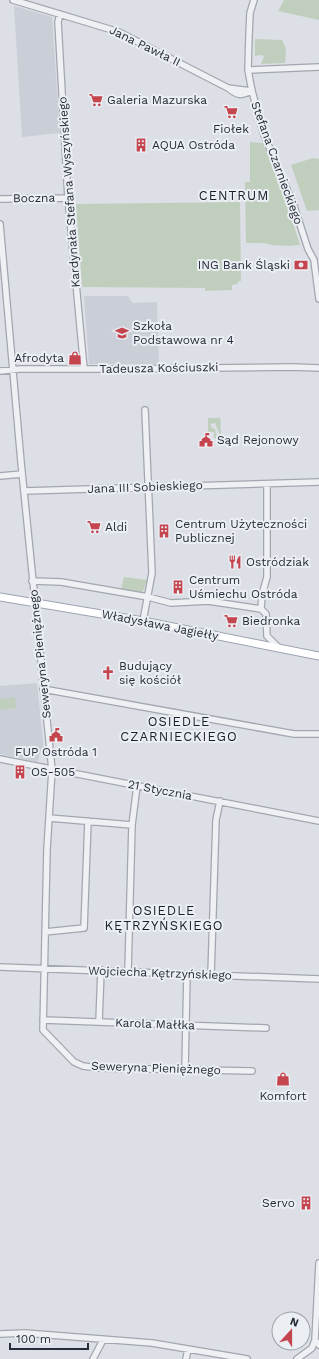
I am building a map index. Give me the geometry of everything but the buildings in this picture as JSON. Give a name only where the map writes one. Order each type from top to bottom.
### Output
[{"type":"main road","name":"Władysława Jagiełły","points":[[0,597],[143,621],[319,656]]},
{"type":"street","name":"Jana Pawła II","points":[[13,0],[119,32],[228,88],[252,91]]},
{"type":"street","name":"Stefana Czarnieckiego","points":[[254,0],[249,20],[248,70],[252,91],[264,135],[294,206],[308,249],[316,260],[319,299]]},
{"type":"street","name":"Kardynała Stefana Wyszyńskiego","points":[[60,14],[58,22],[68,198],[84,369]]},
{"type":"street","points":[[248,70],[319,67]]},
{"type":"street","name":"Boczna","points":[[0,199],[68,198]]},
{"type":"street","name":"Seweryna Pieniężnego","points":[[0,224],[32,581],[52,770],[45,932],[43,1030],[74,1062],[83,1066],[98,1068],[252,1071]]},
{"type":"street","name":"Tadeusza Kościuszki","points":[[0,371],[256,367],[319,368]]},
{"type":"street","points":[[143,621],[152,573],[145,410]]},
{"type":"street","points":[[0,476],[22,474]]},
{"type":"street","name":"Jana III Sobieskiego","points":[[24,490],[319,482]]},
{"type":"street","points":[[261,609],[262,595],[267,577],[267,484]]},
{"type":"street","points":[[32,581],[61,582],[148,597],[171,603],[208,601],[261,609],[266,614],[267,636],[281,649]]},
{"type":"street","points":[[43,689],[294,734],[319,734]]},
{"type":"street","name":"21 Stycznia","points":[[0,759],[319,821]]},
{"type":"street","points":[[128,971],[132,824],[137,786]]},
{"type":"street","points":[[211,975],[216,820],[220,801]]},
{"type":"street","points":[[49,818],[132,824]]},
{"type":"street","points":[[45,932],[84,928],[88,821]]},
{"type":"street","name":"Wojciecha Kętrzyńskiego","points":[[0,967],[319,979]]},
{"type":"street","points":[[99,1022],[101,970]]},
{"type":"street","points":[[185,1069],[186,974]]},
{"type":"street","name":"Karola Małłka","points":[[43,1020],[266,1028]]},
{"type":"street","points":[[297,1359],[304,1357],[317,1342],[319,1264]]},
{"type":"street","points":[[0,1334],[25,1333],[152,1343],[247,1359]]},
{"type":"street","points":[[93,1359],[103,1340]]},
{"type":"street","points":[[312,1348],[319,1351]]},
{"type":"street","points":[[186,1359],[188,1349]]},
{"type":"shaded area","points":[[14,6],[52,17],[60,133],[22,137]]},
{"type":"shaded area","name":"Szkoła Podstawowa nr 4","points":[[84,296],[128,296],[133,303],[157,302],[159,364],[89,364]]},
{"type":"shaded area","points":[[37,683],[44,751],[40,752],[38,762],[0,754],[0,686]]},
{"type":"green space","points":[[284,0],[319,0],[319,20],[278,11]]},
{"type":"green space","points":[[255,39],[282,40],[286,49],[285,63],[261,64],[264,56],[255,56]]},
{"type":"green space","points":[[250,142],[263,143],[286,201],[300,245],[289,246],[246,243],[245,182],[250,182]]},
{"type":"green space","points":[[313,158],[319,159],[319,210],[307,211],[291,165]]},
{"type":"green space","points":[[240,202],[241,281],[232,285],[232,290],[205,291],[205,288],[82,287],[76,204]]},
{"type":"green space","points":[[208,418],[220,418],[221,438],[215,423],[210,424],[212,428],[215,429],[217,438],[214,438],[214,432],[208,432]]},
{"type":"green space","points":[[124,577],[147,580],[142,594],[121,590]]},
{"type":"green space","points":[[15,697],[16,708],[0,710],[0,699]]},
{"type":"place","name":"Galeria Mazurska","points":[[96,100]]},
{"type":"place","name":"Fiołek","points":[[231,112]]},
{"type":"place","name":"AQUA Ostróda","points":[[141,145]]},
{"type":"place","name":"ING Bank Śląski","points":[[301,265]]},
{"type":"place","name":"Szkoła Podstawowa nr 4","points":[[122,333]]},
{"type":"place","name":"Afrodyta","points":[[75,358]]},
{"type":"place","name":"Sąd Rejonowy","points":[[206,440]]},
{"type":"place","name":"Aldi","points":[[94,527]]},
{"type":"place","name":"Centrum Użyteczności Publicznej","points":[[164,531]]},
{"type":"place","name":"Ostródziak","points":[[235,562]]},
{"type":"place","name":"Centrum Uśmiechu Ostróda","points":[[178,587]]},
{"type":"place","name":"Biedronka","points":[[231,621]]},
{"type":"place","name":"Budujący się kościół","points":[[108,673]]},
{"type":"place","name":"FUP Ostróda 1","points":[[56,735]]},
{"type":"place","name":"OS-505","points":[[20,772]]},
{"type":"place","name":"Komfort","points":[[283,1079]]},
{"type":"place","name":"Servo","points":[[306,1203]]},
{"type":"district","name":"CENTRUM","points":[[234,195]]},
{"type":"district","name":"OSIEDLE CZARNIECKIEGO","points":[[179,728]]},
{"type":"district","name":"OSIEDLE KĘTRZYŃSKIEGO","points":[[164,918]]}]
